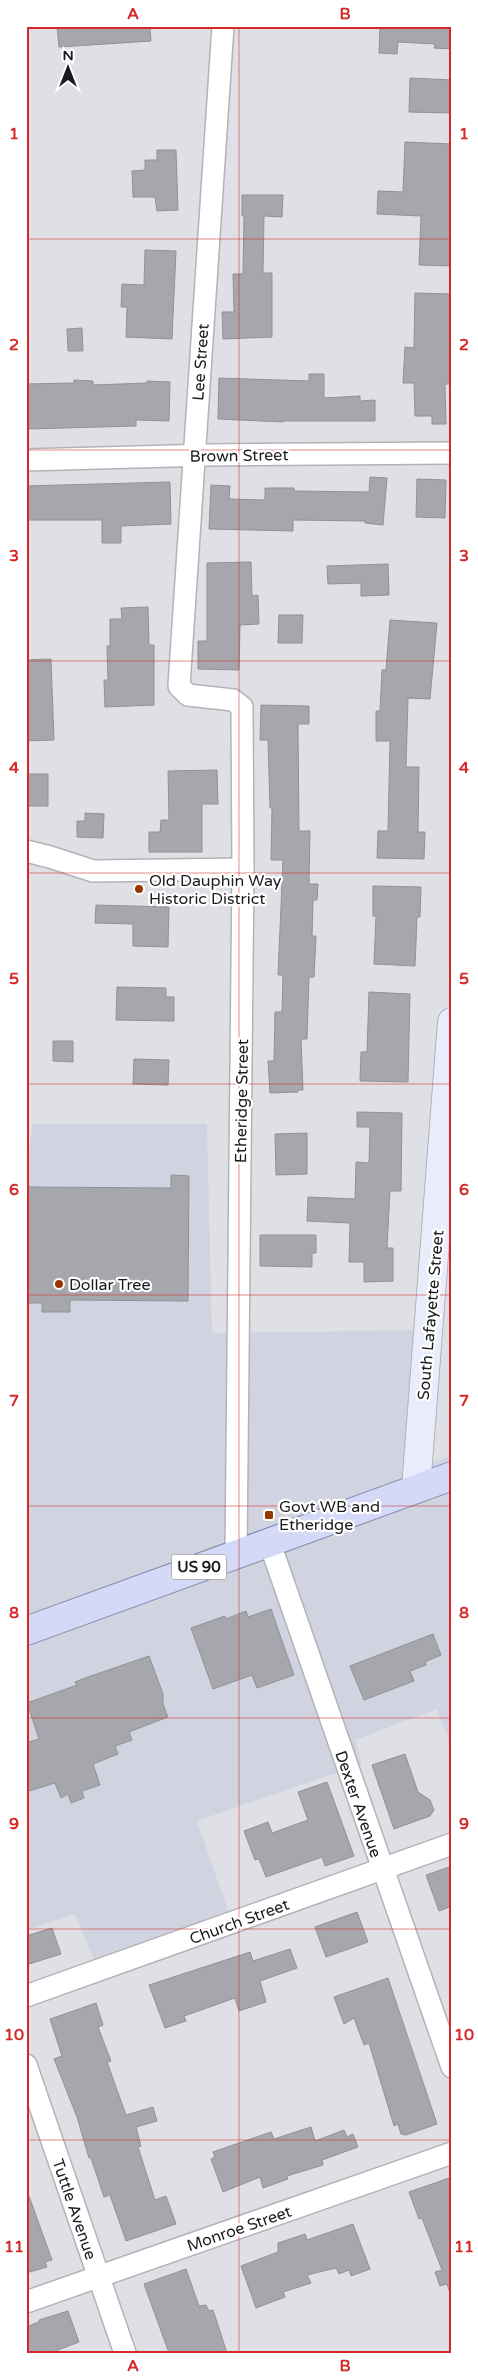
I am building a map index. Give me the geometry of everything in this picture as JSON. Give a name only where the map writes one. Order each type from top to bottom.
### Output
[{"type":"main road","name":"US 90","points":[[26,1631],[452,1476]]},
{"type":"street","name":"Lee Street","points":[[188,694],[179,686],[223,26]]},
{"type":"street","name":"Brown Street","points":[[26,460],[193,455],[452,453]]},
{"type":"street","name":"Etheridge Street","points":[[188,694],[233,700],[242,707],[243,869],[236,1553]]},
{"type":"street","points":[[26,851],[93,871],[243,869]]},
{"type":"street","name":"South Lafayette Street","points":[[416,1488],[445,1209],[452,1022]]},
{"type":"street","name":"Dexter Avenue","points":[[269,1541],[452,2067]]},
{"type":"street","name":"Church Street","points":[[26,1996],[452,1844]]},
{"type":"street","name":"Tuttle Avenue","points":[[26,2065],[126,2353]]},
{"type":"street","name":"Monroe Street","points":[[26,2302],[452,2153]]},
{"type":"shaded area","points":[[33,1124],[207,1124],[212,1333],[419,1330],[408,1471],[452,1455],[452,1750],[437,1709],[355,1740],[362,1764],[197,1821],[229,1913],[94,1960],[75,1914],[26,1930],[26,1170]]},
{"type":"building","points":[[57,26],[150,26],[151,41],[59,47]]},
{"type":"building","points":[[380,26],[452,26],[452,49],[434,48],[435,44],[398,42],[397,54],[379,53]]},
{"type":"building","points":[[410,78],[452,80],[452,113],[409,112]]},
{"type":"building","points":[[405,142],[452,144],[452,266],[419,265],[421,216],[377,214],[378,191],[403,192]]},
{"type":"building","points":[[157,150],[176,150],[178,210],[157,211],[155,197],[133,197],[132,171],[145,170],[145,160],[157,160]]},
{"type":"building","points":[[242,195],[283,195],[282,217],[264,216],[263,273],[272,273],[272,337],[223,339],[222,312],[234,312],[233,274],[243,274],[244,216],[242,216]]},
{"type":"building","points":[[145,250],[176,251],[172,339],[126,337],[127,307],[121,307],[122,284],[144,285]]},
{"type":"building","points":[[415,293],[452,294],[452,384],[445,384],[446,424],[432,424],[432,416],[415,416],[414,383],[403,383],[405,347],[414,348]]},
{"type":"building","points":[[82,328],[83,351],[68,351],[67,329]]},
{"type":"building","points":[[309,374],[324,374],[324,398],[360,396],[360,401],[375,400],[375,421],[283,422],[218,419],[219,378],[309,381]]},
{"type":"building","points":[[74,380],[93,381],[93,385],[147,383],[147,381],[170,382],[169,421],[136,420],[136,426],[27,429],[26,384],[74,383]]},
{"type":"building","points":[[370,477],[387,478],[383,525],[365,523],[365,521],[293,520],[293,531],[209,529],[211,485],[230,486],[229,499],[265,500],[265,488],[294,488],[294,491],[369,492]]},
{"type":"building","points":[[417,479],[446,480],[445,518],[416,517]]},
{"type":"building","points":[[170,482],[171,524],[121,526],[121,543],[102,543],[102,520],[26,520],[26,486]]},
{"type":"building","points":[[251,562],[252,596],[258,595],[259,624],[240,625],[239,670],[198,669],[198,641],[207,641],[207,563]]},
{"type":"building","points":[[388,564],[389,595],[361,596],[361,583],[328,584],[327,566]]},
{"type":"building","points":[[148,607],[149,645],[154,645],[154,705],[105,707],[104,680],[108,680],[107,646],[110,646],[110,619],[122,619],[121,608]]},
{"type":"building","points":[[279,615],[303,615],[302,643],[278,643]]},
{"type":"building","points":[[390,620],[437,623],[430,699],[408,698],[406,767],[419,767],[418,832],[425,832],[424,859],[377,858],[378,831],[388,831],[390,741],[376,741],[376,711],[380,711],[382,670],[386,670]]},
{"type":"building","points":[[51,659],[54,740],[26,741],[26,660]]},
{"type":"building","points":[[261,705],[309,706],[309,724],[298,724],[299,831],[310,831],[309,884],[318,884],[317,900],[313,900],[312,936],[316,936],[314,977],[309,977],[307,1039],[301,1039],[303,1090],[298,1090],[298,1092],[270,1093],[268,1061],[274,1061],[275,1012],[282,1012],[283,975],[278,975],[283,860],[271,860],[272,808],[270,808],[268,740],[260,740]]},
{"type":"building","points":[[217,770],[218,804],[202,804],[202,852],[149,852],[149,832],[160,832],[161,820],[169,820],[168,771]]},
{"type":"building","points":[[26,774],[48,774],[48,806],[26,806]]},
{"type":"building","points":[[85,813],[104,814],[103,838],[77,837],[77,821],[85,821]]},
{"type":"building","points":[[373,886],[421,887],[420,917],[417,917],[415,966],[374,964],[376,916],[373,916]]},
{"type":"building","points":[[96,905],[169,907],[168,947],[133,946],[133,924],[95,923]]},
{"type":"building","points":[[117,987],[166,988],[166,997],[174,997],[174,1021],[116,1020]]},
{"type":"building","points":[[369,992],[410,994],[408,1082],[360,1081],[361,1052],[367,1052]]},
{"type":"building","points":[[53,1041],[73,1041],[73,1062],[53,1061]]},
{"type":"building","points":[[134,1059],[169,1060],[168,1085],[133,1084]]},
{"type":"building","points":[[357,1112],[402,1113],[401,1191],[390,1191],[387,1248],[393,1248],[393,1281],[364,1282],[364,1262],[349,1262],[350,1223],[307,1221],[308,1197],[355,1199],[356,1162],[369,1163],[370,1127],[357,1127]]},
{"type":"building","points":[[307,1133],[307,1174],[276,1175],[275,1134]]},
{"type":"building","points":[[171,1175],[189,1176],[188,1301],[70,1300],[70,1312],[42,1312],[42,1303],[26,1303],[26,1187],[171,1188]]},
{"type":"building","points":[[260,1235],[316,1235],[316,1253],[312,1253],[312,1267],[260,1266]]},
{"type":"building","points":[[271,1609],[294,1675],[257,1688],[252,1675],[213,1689],[191,1628],[225,1616],[226,1619],[246,1611],[248,1617]]},
{"type":"building","points":[[433,1634],[441,1655],[425,1662],[426,1665],[410,1671],[414,1681],[364,1700],[350,1666]]},
{"type":"building","points":[[149,1656],[163,1694],[163,1704],[168,1717],[129,1732],[132,1740],[115,1746],[118,1754],[93,1764],[100,1785],[82,1791],[84,1798],[71,1803],[68,1794],[61,1798],[55,1783],[26,1792],[26,1743],[39,1739],[27,1703],[77,1685],[75,1682]]},
{"type":"building","points":[[405,1754],[418,1792],[430,1800],[434,1810],[430,1816],[394,1829],[372,1765]]},
{"type":"building","points":[[327,1782],[354,1856],[325,1866],[322,1857],[266,1877],[259,1859],[255,1860],[244,1831],[268,1822],[272,1833],[308,1820],[298,1792]]},
{"type":"building","points":[[452,1866],[452,1906],[439,1911],[426,1875]]},
{"type":"building","points":[[357,1912],[368,1942],[326,1957],[315,1927]]},
{"type":"building","points":[[52,1928],[61,1954],[29,1964],[26,1956],[26,1936]]},
{"type":"building","points":[[290,1949],[297,1968],[260,1981],[266,2002],[239,2011],[235,1998],[184,2016],[186,2021],[165,2028],[149,1985],[250,1952],[253,1961]]},
{"type":"building","points":[[388,1978],[437,2124],[406,2135],[401,2134],[398,2124],[394,2126],[369,2043],[364,2045],[354,2018],[344,2024],[334,1997]]},
{"type":"building","points":[[96,2003],[103,2025],[98,2027],[111,2061],[107,2062],[126,2115],[153,2107],[157,2121],[136,2127],[141,2146],[138,2147],[155,2200],[166,2196],[176,2224],[126,2241],[110,2195],[104,2197],[91,2158],[89,2158],[77,2117],[54,2059],[62,2056],[50,2019]]},
{"type":"building","points":[[311,2127],[315,2141],[344,2130],[347,2137],[353,2134],[358,2147],[322,2160],[323,2165],[287,2176],[288,2179],[263,2188],[260,2177],[223,2192],[211,2159],[215,2157],[213,2152],[271,2132],[274,2139]]},
{"type":"building","points":[[452,2177],[452,2293],[450,2293],[447,2284],[440,2286],[435,2272],[442,2270],[422,2218],[419,2219],[409,2192]]},
{"type":"building","points":[[26,2196],[29,2196],[52,2260],[45,2262],[47,2267],[26,2273]]},
{"type":"building","points":[[353,2224],[370,2269],[351,2276],[349,2270],[339,2274],[336,2268],[307,2275],[311,2283],[283,2292],[285,2297],[256,2308],[241,2266],[278,2252],[278,2243],[305,2234],[307,2240]]},
{"type":"building","points":[[186,2269],[199,2306],[206,2305],[209,2311],[213,2310],[227,2353],[169,2353],[144,2284]]},
{"type":"building","points":[[68,2311],[79,2342],[50,2353],[26,2353],[26,2327],[39,2322],[39,2320]]},
{"type":"place","name":"Old Dauphin Way Historic District","points":[[139,889]]},
{"type":"place","name":"Dollar Tree","points":[[59,1284]]},
{"type":"place","name":"Govt WB and Etheridge","points":[[269,1515]]}]
